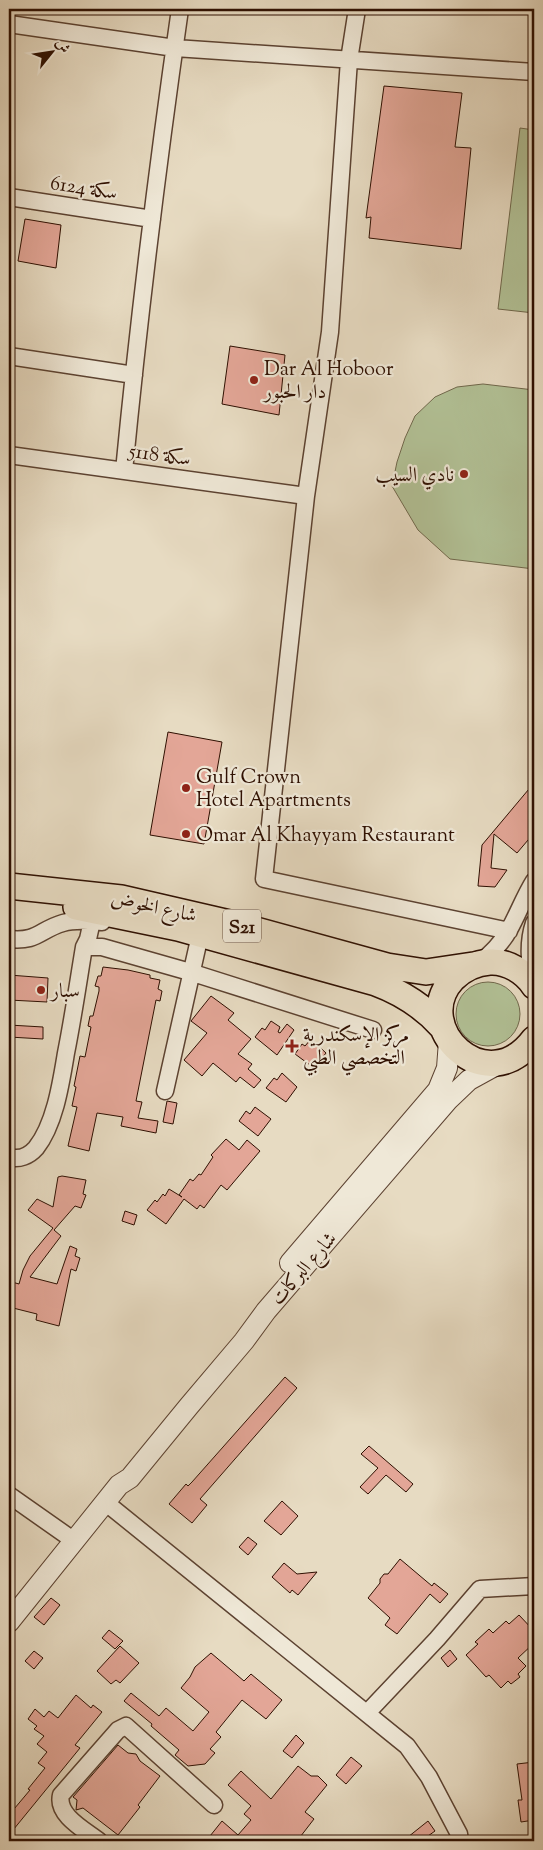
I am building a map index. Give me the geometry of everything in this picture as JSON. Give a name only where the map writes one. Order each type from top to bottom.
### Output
[{"type":"main road","name":"شارع الخوض","points":[[9,886],[120,898],[238,925],[406,970],[426,972],[477,964]]},
{"type":"main road","name":"شارع الخوض","points":[[9,900],[81,908],[170,926],[376,983],[396,990],[428,1011],[446,1034]]},
{"type":"main road","name":"S21","points":[[477,964],[495,962],[510,966],[523,973],[534,985]]},
{"type":"main road","points":[[446,1034],[440,1012],[443,997],[449,983],[460,973],[477,964]]},
{"type":"main road","name":"S21","points":[[446,1034],[459,1052],[471,1060],[486,1063],[516,1059]]},
{"type":"main road","points":[[516,1059],[534,1039]]},
{"type":"street","points":[[124,471],[152,219],[180,9]]},
{"type":"street","points":[[356,9],[349,60],[330,332],[306,496],[264,878],[509,931]]},
{"type":"street","points":[[9,24],[174,48],[534,72]]},
{"type":"street","name":"سكة 6124","points":[[9,198],[152,219]]},
{"type":"street","points":[[9,356],[134,374]]},
{"type":"street","name":"سكة 5118","points":[[9,454],[306,496]]},
{"type":"street","points":[[477,964],[495,950],[509,931],[526,893],[534,881]]},
{"type":"street","points":[[9,939],[30,939],[55,926],[73,921],[92,921],[142,928],[170,926]]},
{"type":"street","points":[[9,1157],[15,1159],[26,1156],[36,1148],[46,1130],[54,1107],[70,1030],[84,947],[92,921]]},
{"type":"street","points":[[534,923],[529,954],[534,985]]},
{"type":"street","points":[[55,926],[74,936],[84,947],[102,947],[190,972],[373,1030]]},
{"type":"street","points":[[165,1091],[190,972],[200,935]]},
{"type":"street","name":"شارع البركات","points":[[119,1485],[121,1475],[180,1399],[315,1233],[438,1090],[447,1068],[446,1034]]},
{"type":"street","name":"شارع البركات","points":[[9,1622],[119,1485],[130,1478],[244,1341],[266,1311],[458,1089],[469,1080],[516,1059]]},
{"type":"street","points":[[244,1341],[241,1335],[306,1251],[315,1233]]},
{"type":"street","points":[[9,1495],[73,1540]]},
{"type":"street","points":[[105,1502],[407,1746],[429,1777],[459,1834],[460,1841]]},
{"type":"street","points":[[367,1713],[437,1639],[480,1589],[534,1586]]},
{"type":"street","points":[[98,1841],[64,1813],[59,1802],[60,1795],[118,1730],[126,1726],[214,1805]]},
{"type":"green space","points":[[520,128],[534,130],[534,313],[498,309]]},
{"type":"green space","name":"نادي السيب","points":[[483,384],[534,390],[534,569],[450,559],[418,530],[392,486],[397,462],[415,416],[435,397],[457,387]]},
{"type":"green space","points":[[488,982],[500,984],[511,991],[518,1002],[520,1014],[518,1026],[511,1037],[500,1044],[488,1046],[476,1044],[465,1037],[458,1026],[456,1014],[458,1002],[465,991],[476,984]]},
{"type":"building","points":[[384,86],[462,93],[455,147],[471,148],[461,249],[369,238],[371,217],[366,218]]},
{"type":"building","points":[[25,219],[61,225],[56,268],[18,261]]},
{"type":"building","name":"Dar Al Hoboor دار الحبور","points":[[230,346],[285,355],[279,415],[222,404]]},
{"type":"building","name":"Gulf Crown Hotel Apartments","points":[[168,732],[222,742],[204,844],[150,835]]},
{"type":"building","points":[[534,783],[534,833],[517,853],[494,834],[491,868],[507,870],[495,887],[478,886],[482,845]]},
{"type":"building","points":[[103,967],[150,975],[150,978],[160,980],[158,989],[162,991],[160,1001],[156,1000],[136,1101],[142,1102],[138,1118],[158,1121],[156,1133],[121,1126],[123,1117],[97,1113],[89,1151],[68,1146],[77,1107],[72,1106],[76,1087],[74,1086],[80,1056],[85,1057],[91,1027],[88,1026],[90,1016],[93,1016],[99,991],[99,987],[95,986],[98,976],[101,976]]},
{"type":"building","points":[[9,975],[48,978],[47,1002],[9,1000]]},
{"type":"building","points":[[211,996],[234,1013],[228,1020],[251,1039],[238,1054],[252,1064],[248,1069],[261,1080],[254,1088],[240,1077],[236,1082],[213,1063],[202,1076],[184,1060],[207,1033],[191,1021]]},
{"type":"building","points":[[271,1021],[280,1027],[278,1032],[280,1033],[287,1024],[294,1030],[277,1055],[255,1037],[262,1028],[265,1030]]},
{"type":"building","points":[[9,1025],[43,1027],[43,1039],[9,1037]]},
{"type":"building","points":[[311,1039],[326,1053],[314,1068],[295,1054],[302,1044],[305,1046]]},
{"type":"building","points":[[282,1073],[297,1087],[286,1102],[266,1088],[274,1078],[277,1080]]},
{"type":"building","points":[[167,1101],[177,1103],[173,1124],[163,1122]]},
{"type":"building","points":[[255,1107],[271,1119],[258,1136],[239,1121],[246,1111],[250,1114]]},
{"type":"building","points":[[226,1139],[239,1150],[247,1140],[260,1151],[227,1190],[221,1185],[204,1208],[200,1205],[197,1209],[184,1199],[166,1224],[147,1210],[155,1200],[157,1202],[163,1194],[165,1196],[169,1189],[182,1197],[179,1195],[190,1179],[193,1181],[199,1174],[201,1175],[213,1157],[211,1155]]},
{"type":"building","points":[[58,1177],[86,1180],[83,1194],[86,1195],[81,1208],[75,1206],[54,1230],[61,1236],[30,1277],[57,1284],[70,1246],[77,1249],[75,1256],[80,1258],[76,1271],[71,1269],[59,1326],[36,1320],[37,1314],[9,1307],[9,1295],[12,1282],[19,1284],[30,1256],[53,1228],[28,1210],[37,1199],[53,1207]]},
{"type":"building","points":[[125,1211],[137,1215],[134,1225],[122,1221]]},
{"type":"building","points":[[285,1377],[297,1388],[200,1499],[207,1505],[192,1523],[169,1504],[186,1484],[188,1486],[192,1482]]},
{"type":"building","points":[[369,1446],[413,1484],[406,1492],[386,1475],[368,1494],[360,1487],[378,1468],[361,1454]]},
{"type":"building","points":[[282,1501],[298,1516],[281,1535],[264,1521]]},
{"type":"building","points":[[248,1537],[257,1544],[248,1555],[239,1547]]},
{"type":"building","points":[[400,1559],[432,1586],[434,1583],[448,1594],[440,1603],[430,1594],[397,1634],[385,1625],[390,1618],[368,1598],[380,1583],[380,1579],[384,1574],[388,1574]]},
{"type":"building","points":[[284,1563],[297,1574],[317,1572],[298,1595],[292,1590],[290,1593],[272,1577]]},
{"type":"building","points":[[51,1598],[60,1605],[44,1625],[34,1617]]},
{"type":"building","points":[[519,1615],[534,1631],[534,1643],[518,1658],[526,1666],[518,1674],[520,1677],[511,1684],[508,1681],[501,1688],[489,1675],[486,1677],[466,1655],[478,1644],[475,1642],[489,1629],[493,1633],[506,1621],[509,1624]]},
{"type":"building","points":[[109,1630],[123,1641],[115,1649],[102,1638]]},
{"type":"building","points":[[120,1646],[139,1663],[120,1683],[116,1680],[111,1684],[97,1671]]},
{"type":"building","points":[[450,1650],[457,1659],[448,1667],[441,1658]]},
{"type":"building","points":[[34,1651],[43,1658],[34,1669],[25,1661]]},
{"type":"building","points":[[211,1653],[244,1681],[251,1674],[282,1700],[266,1719],[242,1700],[216,1732],[221,1737],[210,1749],[215,1753],[205,1764],[188,1766],[175,1755],[179,1750],[124,1701],[131,1693],[159,1716],[166,1708],[193,1731],[209,1712],[181,1688],[195,1667]]},
{"type":"building","points":[[76,1695],[91,1708],[93,1705],[102,1712],[75,1745],[80,1748],[9,1835],[9,1815],[45,1768],[38,1763],[47,1752],[37,1744],[44,1736],[34,1729],[37,1726],[28,1719],[35,1709],[44,1717],[49,1711],[58,1718]]},
{"type":"building","points":[[296,1735],[304,1743],[292,1758],[283,1751]]},
{"type":"building","points":[[118,1745],[128,1753],[136,1754],[140,1761],[160,1776],[138,1805],[140,1807],[118,1835],[83,1808],[76,1810],[77,1800],[73,1797]]},
{"type":"building","points":[[351,1757],[362,1766],[346,1784],[336,1775]]},
{"type":"building","points":[[534,1762],[534,1820],[521,1822],[518,1800],[522,1800],[517,1764]]},
{"type":"building","points":[[298,1766],[311,1776],[318,1776],[327,1785],[305,1812],[314,1819],[297,1841],[206,1841],[222,1821],[238,1835],[251,1820],[244,1814],[251,1806],[228,1785],[241,1771],[271,1799]]},
{"type":"building","points":[[428,1821],[435,1831],[421,1841],[403,1841]]},
{"type":"place","name":"Dar Al Hoboor دار الحبور","points":[[254,380]]},
{"type":"place","name":"نادي السيب","points":[[464,474]]},
{"type":"place","name":"Gulf Crown Hotel Apartments","points":[[186,788]]},
{"type":"place","name":"Omar Al Khayyam Restaurant","points":[[186,834]]},
{"type":"place","name":"سبار","points":[[41,990]]},
{"type":"place","name":"مركز الإسكندرية التخصصي الطبي","points":[[292,1046]]}]
